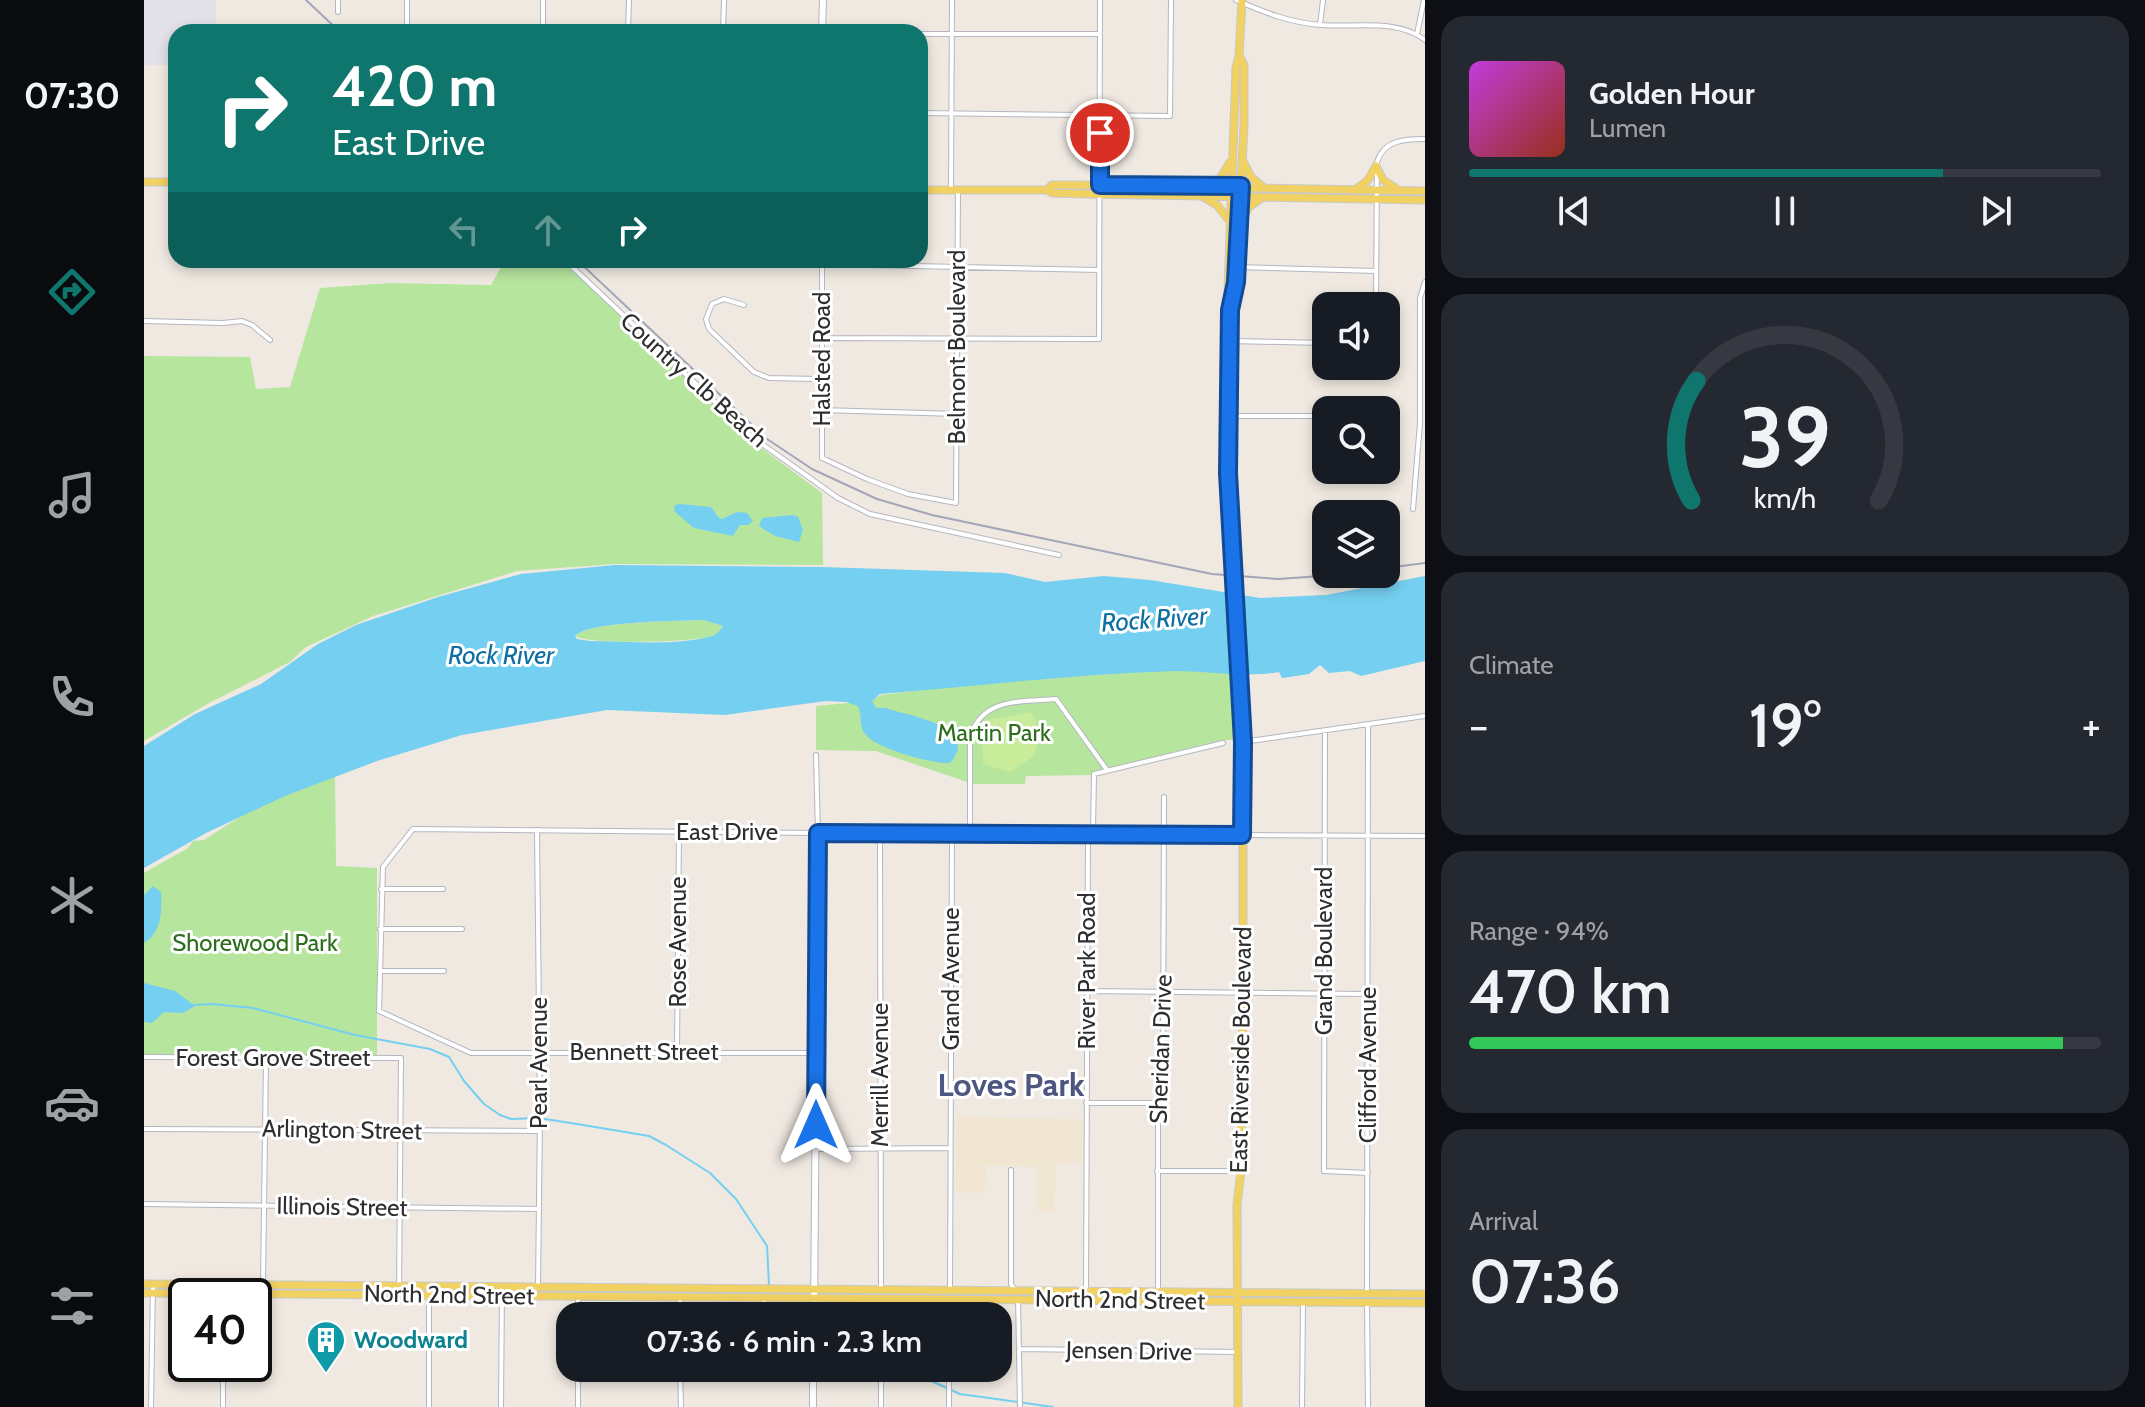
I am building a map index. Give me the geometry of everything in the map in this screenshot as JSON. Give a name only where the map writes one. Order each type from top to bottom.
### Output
[{"type":"main road","points":[[1239,56],[1244,65],[1242,160],[1235,292],[1231,297],[1228,291],[1230,186],[1240,1]]},
{"type":"main road","points":[[1201,185],[1220,179],[1231,160]]},
{"type":"main road","points":[[1242,160],[1251,177],[1265,188]]},
{"type":"main road","points":[[1355,190],[1368,180],[1376,166],[1388,185],[1403,191]]},
{"type":"main road","points":[[144,182],[168,182]]},
{"type":"main road","points":[[928,190],[1047,190],[1052,185],[1261,198],[1425,191]]},
{"type":"main road","points":[[1100,190],[1241,186],[1355,190],[1425,200]]},
{"type":"main road","points":[[1200,195],[1217,205],[1229,221]]},
{"type":"main road","points":[[1238,228],[1249,207],[1261,198]]},
{"type":"main road","name":"East Riverside Boulevard","points":[[1231,297],[1231,548],[1243,742],[1241,1171],[1237,1205],[1236,1302],[1238,1407]]},
{"type":"main road","name":"North 2nd Street","points":[[148,1284],[168,1286]]},
{"type":"main road","name":"North 2nd Street","points":[[272,1289],[429,1290],[578,1286],[764,1294],[950,1289],[1158,1300],[1425,1303]]},
{"type":"main road","name":"North 2nd Street","points":[[429,1290],[578,1298],[680,1292]]},
{"type":"main road","name":"North 2nd Street","points":[[815,1293],[881,1298],[1018,1298],[1157,1291],[1425,1294]]},
{"type":"main road","name":"North 2nd Street","points":[[148,1293],[168,1292]]},
{"type":"main road","points":[[1323,1293],[1323,1303]]},
{"type":"street","points":[[338,0],[338,12]]},
{"type":"street","points":[[407,0],[407,24]]},
{"type":"street","points":[[543,0],[543,24]]},
{"type":"street","points":[[628,24],[629,0]]},
{"type":"street","points":[[723,24],[724,0]]},
{"type":"street","points":[[822,24],[823,0]]},
{"type":"street","name":"Belmont Boulevard","points":[[952,0],[951,113],[957,267],[956,503]]},
{"type":"street","points":[[820,338],[1099,339],[1100,0]]},
{"type":"street","points":[[928,113],[1170,116],[1171,0]]},
{"type":"street","points":[[1320,25],[1323,0]]},
{"type":"street","points":[[1417,34],[1424,0]]},
{"type":"street","points":[[1240,1],[1279,18],[1320,25],[1387,26],[1417,34],[1425,40]]},
{"type":"street","points":[[928,34],[1100,34]]},
{"type":"street","points":[[1376,292],[1376,166],[1382,150],[1393,142],[1425,139]]},
{"type":"street","points":[[928,266],[1099,270]]},
{"type":"street","points":[[1237,267],[1376,271]]},
{"type":"street","name":"Country Clb Beach","points":[[573,268],[751,436],[838,498],[861,511],[1059,555]]},
{"type":"street","name":"Halsted Road","points":[[822,268],[822,458],[908,494],[956,503]]},
{"type":"street","points":[[1413,509],[1420,423],[1420,298],[1425,282]]},
{"type":"street","points":[[744,305],[724,299],[712,304],[706,319],[709,329],[754,372],[769,378],[820,379]]},
{"type":"street","points":[[144,321],[242,321],[270,340]]},
{"type":"street","points":[[1230,341],[1312,343]]},
{"type":"street","points":[[821,410],[957,414]]},
{"type":"street","points":[[1229,416],[1312,416]]},
{"type":"street","points":[[970,833],[970,737],[973,726],[982,714],[994,706],[1056,699],[1107,770],[1223,743]]},
{"type":"street","points":[[1243,742],[1425,716]]},
{"type":"street","name":"Clifford Avenue","points":[[1368,724],[1368,1407]]},
{"type":"street","name":"Grand Boulevard","points":[[1325,731],[1324,1171],[1368,1173]]},
{"type":"street","points":[[815,1302],[816,755]]},
{"type":"street","name":"River Park Road","points":[[1086,1295],[1087,991],[1092,776],[1107,770]]},
{"type":"street","name":"Sheridan Drive","points":[[1158,1300],[1157,1171],[1159,1103],[1163,1079],[1164,797]]},
{"type":"street","name":"East Drive","points":[[381,889],[383,867],[413,829],[1425,836]]},
{"type":"street","name":"Pearl Avenue","points":[[537,830],[538,1297]]},
{"type":"street","name":"Rose Avenue","points":[[677,1053],[679,832]]},
{"type":"street","name":"Merrill Avenue","points":[[880,833],[881,1302]]},
{"type":"street","name":"Grand Avenue","points":[[950,1302],[952,834]]},
{"type":"street","points":[[443,889],[381,889],[380,971],[444,971]]},
{"type":"street","points":[[380,929],[462,929]]},
{"type":"street","name":"Bennett Street","points":[[380,971],[379,1011],[471,1053],[817,1053]]},
{"type":"street","points":[[1087,991],[1368,994]]},
{"type":"street","name":"Forest Grove Street","points":[[144,1057],[401,1058],[401,1131]]},
{"type":"street","points":[[263,1278],[266,1059]]},
{"type":"street","points":[[1086,1103],[1159,1103]]},
{"type":"street","name":"Arlington Street","points":[[144,1129],[401,1131],[540,1128]]},
{"type":"street","points":[[399,1290],[401,1131]]},
{"type":"street","points":[[816,1149],[951,1148]]},
{"type":"street","points":[[1011,1170],[1011,1284],[1018,1298],[1020,1407]]},
{"type":"street","points":[[1157,1171],[1241,1171]]},
{"type":"street","name":"Illinois Street","points":[[144,1204],[539,1209]]},
{"type":"street","points":[[148,1284],[151,1407]]},
{"type":"street","points":[[578,1286],[578,1302]]},
{"type":"street","points":[[501,1407],[502,1287]]},
{"type":"street","points":[[429,1290],[429,1407]]},
{"type":"street","points":[[680,1292],[680,1302]]},
{"type":"street","points":[[764,1294],[765,1302]]},
{"type":"street","points":[[1302,1407],[1303,1303]]},
{"type":"street","name":"Jensen Drive","points":[[1020,1349],[1237,1352]]},
{"type":"street","points":[[223,1382],[223,1407]]},
{"type":"street","points":[[578,1382],[578,1407]]},
{"type":"street","points":[[680,1382],[681,1407]]},
{"type":"street","points":[[813,1382],[813,1407]]},
{"type":"street","points":[[881,1382],[881,1407]]},
{"type":"street","points":[[949,1382],[949,1407]]},
{"type":"shaded area","points":[[144,0],[216,0],[216,24],[168,24],[168,65],[144,65]]},
{"type":"shaded area","points":[[956,1117],[1082,1119],[1082,1163],[1055,1163],[1054,1212],[1037,1212],[1037,1167],[986,1165],[985,1193],[956,1192]]},
{"type":"green space","points":[[501,268],[570,268],[760,447],[822,493],[823,565],[615,564],[517,571],[373,616],[306,647],[290,662],[209,703],[144,741],[144,356],[250,357],[256,389],[290,387],[320,288],[390,283],[491,285]]},
{"type":"green space","points":[[704,620],[723,626],[717,633],[698,639],[618,642],[575,636],[598,627]]},
{"type":"green space","name":"Martin Park","points":[[1141,671],[1232,671],[1238,739],[1218,741],[1092,772],[1091,775],[1026,776],[1025,784],[973,784],[876,751],[816,750],[816,706],[870,701],[881,695],[1009,679]]},
{"type":"green space","points":[[1032,712],[1040,734],[1034,756],[1010,772],[983,764],[982,726],[987,720]]},
{"type":"green space","name":"Shorewood Park","points":[[335,776],[336,866],[377,868],[377,1056],[144,1055],[144,873],[188,848],[193,841],[204,840],[266,800]]},
{"type":"water","points":[[675,505],[711,507],[722,519],[737,512],[747,513],[753,521],[740,525],[733,536],[694,528],[674,511]]},
{"type":"water","points":[[798,517],[803,530],[799,542],[775,536],[759,526],[762,518]]},
{"type":"water","name":"Rock River","points":[[615,565],[1005,573],[1045,582],[1104,576],[1150,580],[1260,598],[1326,595],[1362,588],[1400,588],[1400,581],[1425,576],[1425,661],[1361,676],[1350,671],[1329,673],[1320,665],[1309,674],[1282,678],[1279,672],[1174,671],[1064,677],[880,694],[872,701],[876,708],[925,719],[950,731],[957,740],[957,750],[950,763],[914,757],[872,740],[862,728],[858,706],[846,702],[826,701],[725,715],[607,710],[462,735],[377,761],[285,796],[206,833],[144,868],[144,746],[195,714],[261,684],[318,644],[356,625],[438,597],[521,574]],"holes":[[[704,620],[723,626],[718,632],[694,640],[650,642],[590,641],[575,636],[598,627]]]},
{"type":"water","points":[[153,886],[161,892],[161,914],[158,927],[144,943],[144,895]]},
{"type":"water","points":[[144,983],[175,991],[195,1006],[183,1013],[164,1012],[152,1023],[144,1022]]},
{"type":"waterway","points":[[192,1005],[253,1008],[355,1035],[430,1049],[449,1057],[484,1104],[500,1115],[511,1119],[539,1118],[649,1136],[710,1173],[736,1199],[767,1246],[769,1285]]},
{"type":"waterway","points":[[770,1291],[774,1302]]},
{"type":"waterway","points":[[934,1382],[960,1394],[1053,1407]]},
{"type":"railway","points":[[306,0],[332,24]]},
{"type":"railway","points":[[585,268],[767,439],[812,469],[877,499],[932,515],[1212,574],[1278,579],[1312,577]]},
{"type":"railway","points":[[1400,566],[1425,563]]},
{"type":"place","name":"Woodward","points":[[326,1374]]},
{"type":"district","name":"Loves Park","points":[[1011,1085]]},
{"type":"route","points":[[816,1125],[818,833],[1242,835],[1243,742],[1228,473],[1230,310],[1236,282],[1241,186],[1100,185],[1100,133]]}]
